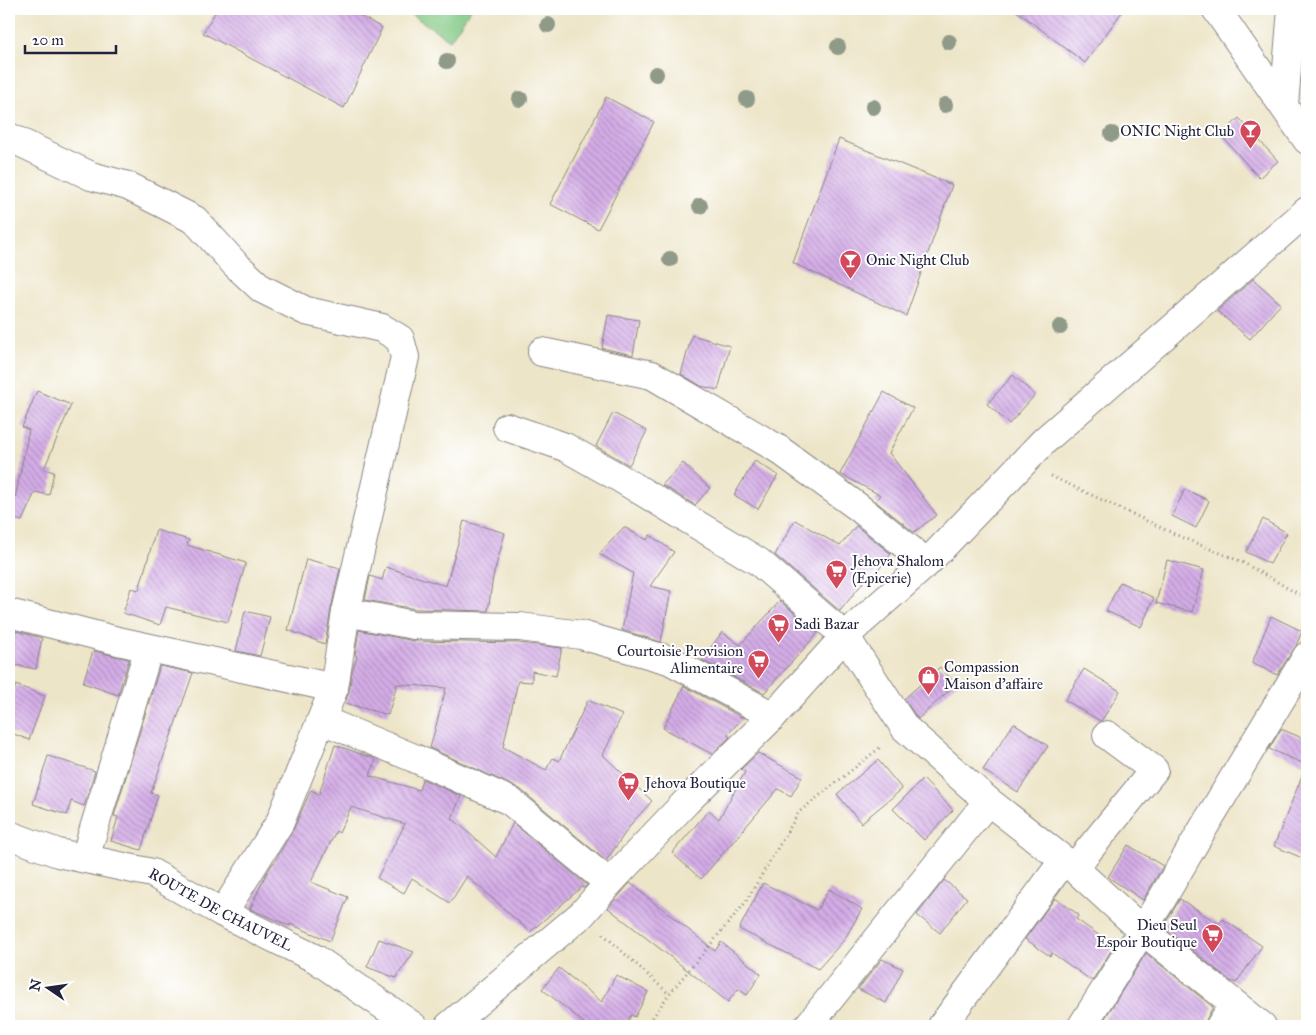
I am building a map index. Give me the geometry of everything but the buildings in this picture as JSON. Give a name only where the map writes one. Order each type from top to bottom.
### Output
[{"type":"street","points":[[1216,9],[1307,140]]},
{"type":"street","points":[[1284,105],[1292,9]]},
{"type":"street","points":[[9,137],[91,176],[128,186],[194,220],[262,290],[306,311],[382,328],[400,339],[405,357],[346,612],[334,688],[280,822],[222,913]]},
{"type":"street","points":[[449,1026],[582,914],[609,882],[686,802],[773,716],[845,636],[927,563],[1045,440],[1307,211]]},
{"type":"street","points":[[542,352],[652,375],[778,449],[858,507],[927,563]]},
{"type":"street","points":[[507,426],[565,448],[618,477],[759,562],[845,636],[905,728],[988,801],[1069,864],[1142,930],[1262,1026]]},
{"type":"street","points":[[346,612],[414,625],[520,627],[581,635],[670,660],[773,716]]},
{"type":"street","points":[[9,613],[149,648],[334,688]]},
{"type":"street","points":[[85,858],[149,648]]},
{"type":"street","points":[[1082,1026],[1162,899],[1200,832],[1307,656]]},
{"type":"street","points":[[322,720],[414,758],[510,801],[609,882]]},
{"type":"street","points":[[942,1026],[1069,864],[1154,770],[1107,734]]},
{"type":"street","points":[[808,1026],[988,801]]},
{"type":"street","name":"ROUTE DE CHAUVEL","points":[[9,834],[58,853],[152,873],[222,913],[316,959],[413,1026]]},
{"type":"street","points":[[1220,1026],[1234,1004]]},
{"type":"path","points":[[1024,462],[1181,537],[1242,562],[1307,599]]},
{"type":"path","points":[[647,1026],[669,994],[745,903],[799,812],[905,728]]},
{"type":"path","points":[[582,914],[669,994]]},
{"type":"green space","points":[[403,9],[471,9],[450,40]]},
{"type":"place","name":"ONIC Night Club","points":[[1250,150]]},
{"type":"place","name":"Onic Night Club","points":[[850,279]]},
{"type":"place","name":"Jehova Shalom (Epicerie)","points":[[836,589]]},
{"type":"place","name":"Sadi Bazar","points":[[778,643]]},
{"type":"place","name":"Courtoisie Provision Alimentaire","points":[[759,679]]},
{"type":"place","name":"Compassion Maison d'affaire","points":[[928,695]]},
{"type":"place","name":"Jehova Boutique","points":[[629,802]]},
{"type":"place","name":"Dieu Seul Espoir Boutique","points":[[1213,953]]}]
